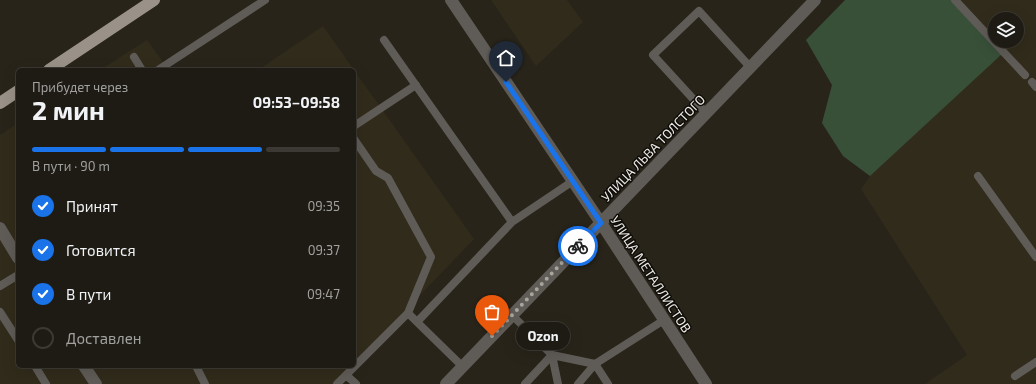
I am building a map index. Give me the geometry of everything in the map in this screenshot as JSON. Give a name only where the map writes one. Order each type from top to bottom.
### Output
[{"type":"main road","points":[[52,68],[154,0]]},
{"type":"main road","points":[[0,103],[16,92]]},
{"type":"street","name":"УЛИЦА МЕТАЛЛИСТОВ","points":[[451,0],[601,223],[706,384]]},
{"type":"street","name":"УЛИЦА ЛЬВА ТОЛСТОГО","points":[[446,384],[814,0]]},
{"type":"street","points":[[0,228],[16,255]]},
{"type":"street","points":[[85,368],[96,384]]},
{"type":"lane","points":[[161,68],[265,0]]},
{"type":"lane","points":[[955,0],[1025,75]]},
{"type":"lane","points":[[706,113],[653,55],[699,11],[750,67]]},
{"type":"lane","points":[[384,40],[512,222]]},
{"type":"lane","points":[[134,57],[141,68]]},
{"type":"lane","points":[[356,125],[416,85]]},
{"type":"lane","points":[[356,142],[376,171],[388,178],[430,258],[408,313],[356,365]]},
{"type":"lane","points":[[978,176],[1036,257]]},
{"type":"lane","points":[[417,322],[512,222],[573,181]]},
{"type":"lane","points":[[0,286],[16,276]]},
{"type":"lane","points":[[0,312],[16,337]]},
{"type":"lane","points":[[408,313],[462,367]]},
{"type":"lane","points":[[512,315],[552,355],[594,364],[608,384]]},
{"type":"lane","points":[[578,384],[594,364],[664,320]]},
{"type":"lane","points":[[525,384],[552,355]]},
{"type":"lane","points":[[552,355],[558,384]]},
{"type":"lane","points":[[1015,376],[1036,362]]},
{"type":"lane","points":[[36,368],[46,384]]},
{"type":"lane","points":[[197,368],[205,384]]},
{"type":"lane","points":[[337,384],[353,368]]},
{"type":"lane","points":[[346,375],[356,384]]},
{"type":"shaded area","points":[[491,0],[567,0],[583,22],[536,66]]},
{"type":"shaded area","points":[[845,0],[1036,0],[1036,384],[925,384],[967,355],[861,189],[870,176],[843,156],[822,123],[832,85],[806,40]]},
{"type":"shaded area","points":[[323,26],[353,68],[261,68]]},
{"type":"shaded area","points":[[147,40],[168,68],[103,68]]},
{"type":"shaded area","points":[[356,73],[474,239],[356,362]]},
{"type":"shaded area","points":[[16,124],[16,368],[350,368],[335,384],[0,384],[0,135]]},
{"type":"green space","points":[[845,0],[952,0],[988,39],[988,48],[996,48],[1002,54],[870,176],[843,156],[822,123],[832,85],[806,40]]},
{"type":"way so far","points":[[492,336],[578,246]]},
{"type":"place","name":"Ozon","points":[[492,336]]},
{"type":"route","points":[[506,82],[601,223],[578,246]]}]
